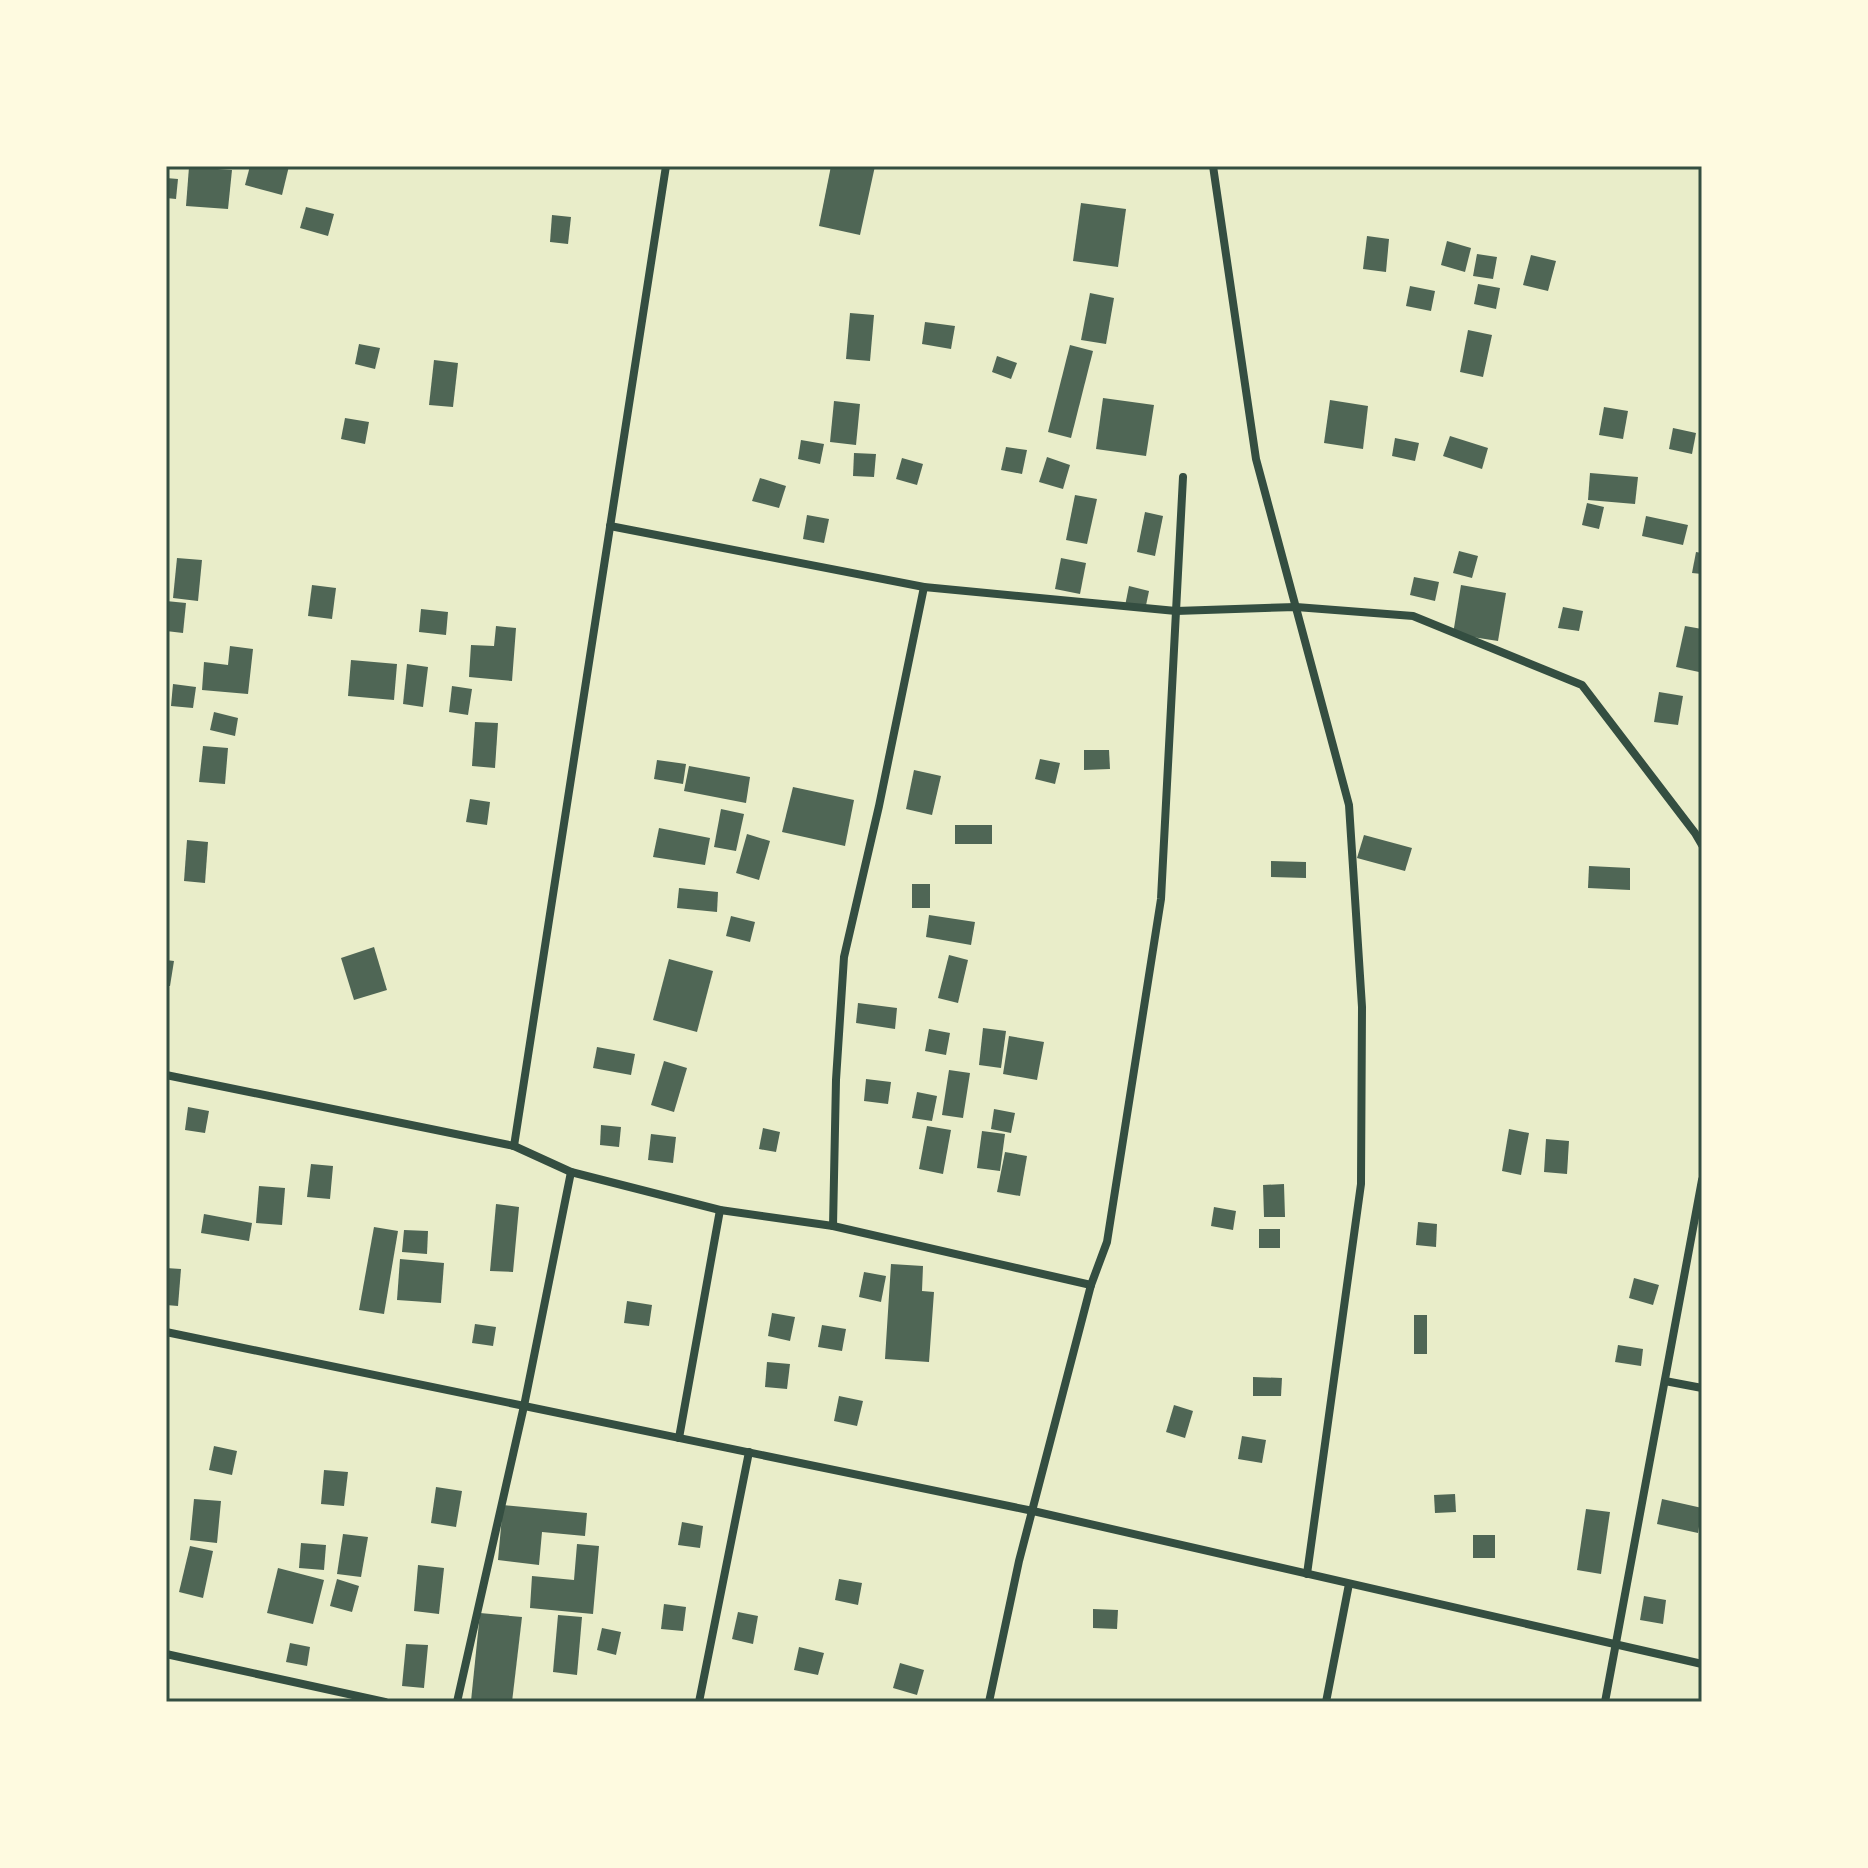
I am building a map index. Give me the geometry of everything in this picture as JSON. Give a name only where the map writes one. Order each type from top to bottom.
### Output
[{"type":"street","points":[[514,1146],[666,166]]},
{"type":"street","points":[[1213,166],[1256,459],[1349,805],[1362,1007],[1361,1184],[1307,1574]]},
{"type":"street","points":[[989,1702],[1019,1561],[1091,1285],[1107,1242],[1161,899],[1183,477]]},
{"type":"street","points":[[610,526],[924,587],[1176,611],[1296,607],[1413,616],[1582,685],[1702,845]]},
{"type":"street","points":[[833,1226],[836,1080],[844,957],[924,587]]},
{"type":"street","points":[[166,1075],[514,1146],[571,1172],[720,1210],[833,1226],[1091,1285]]},
{"type":"street","points":[[457,1702],[524,1406],[571,1172]]},
{"type":"street","points":[[1605,1702],[1702,1180]]},
{"type":"street","points":[[679,1438],[720,1210]]},
{"type":"street","points":[[166,1332],[1033,1511],[1702,1664]]},
{"type":"street","points":[[1665,1381],[1702,1388]]},
{"type":"street","points":[[699,1702],[749,1452]]},
{"type":"street","points":[[1326,1702],[1349,1584]]},
{"type":"street","points":[[166,1654],[385,1702]]},
{"type":"building","points":[[250,166],[289,166],[282,195],[245,185]]},
{"type":"building","points":[[831,166],[875,166],[860,235],[819,226]]},
{"type":"building","points":[[189,167],[232,170],[228,209],[186,206]]},
{"type":"building","points":[[166,178],[178,179],[176,199],[166,198]]},
{"type":"building","points":[[1081,203],[1126,209],[1118,267],[1073,261]]},
{"type":"building","points":[[306,207],[334,214],[328,236],[300,228]]},
{"type":"building","points":[[552,215],[571,217],[568,244],[550,242]]},
{"type":"building","points":[[1367,236],[1389,239],[1386,272],[1363,269]]},
{"type":"building","points":[[1447,241],[1471,248],[1465,272],[1441,265]]},
{"type":"building","points":[[1477,254],[1497,257],[1493,279],[1473,276]]},
{"type":"building","points":[[1531,255],[1556,261],[1548,291],[1523,285]]},
{"type":"building","points":[[1478,284],[1500,288],[1496,309],[1474,304]]},
{"type":"building","points":[[1410,286],[1435,291],[1431,311],[1406,306]]},
{"type":"building","points":[[1090,293],[1114,298],[1106,344],[1081,340]]},
{"type":"building","points":[[850,313],[874,315],[870,361],[846,359]]},
{"type":"building","points":[[925,322],[955,326],[951,349],[922,344]]},
{"type":"building","points":[[1468,330],[1492,335],[1483,377],[1460,372]]},
{"type":"building","points":[[359,344],[380,348],[375,369],[355,364]]},
{"type":"building","points":[[1070,345],[1093,351],[1071,438],[1048,432]]},
{"type":"building","points":[[997,356],[1017,363],[1011,379],[992,372]]},
{"type":"building","points":[[434,360],[458,363],[453,407],[429,405]]},
{"type":"building","points":[[1103,398],[1154,405],[1146,456],[1096,449]]},
{"type":"building","points":[[1330,400],[1368,406],[1363,449],[1324,443]]},
{"type":"building","points":[[834,401],[860,404],[856,445],[830,442]]},
{"type":"building","points":[[1604,407],[1628,411],[1623,439],[1599,435]]},
{"type":"building","points":[[345,418],[369,422],[365,444],[341,439]]},
{"type":"building","points":[[1673,428],[1696,433],[1692,454],[1669,449]]},
{"type":"building","points":[[1450,436],[1488,448],[1482,469],[1443,456]]},
{"type":"building","points":[[1395,438],[1419,443],[1415,461],[1392,456]]},
{"type":"building","points":[[801,440],[824,444],[820,464],[798,459]]},
{"type":"building","points":[[1006,447],[1027,450],[1022,474],[1001,470]]},
{"type":"building","points":[[854,453],[876,454],[874,477],[853,476]]},
{"type":"building","points":[[1047,457],[1070,465],[1063,489],[1039,482]]},
{"type":"building","points":[[902,458],[923,464],[917,485],[896,479]]},
{"type":"building","points":[[1590,473],[1638,477],[1635,504],[1588,500]]},
{"type":"building","points":[[760,478],[786,486],[779,508],[752,501]]},
{"type":"building","points":[[1075,495],[1097,499],[1087,544],[1066,540]]},
{"type":"building","points":[[1587,503],[1604,507],[1599,529],[1582,525]]},
{"type":"building","points":[[1145,512],[1163,516],[1155,556],[1137,552]]},
{"type":"building","points":[[807,515],[829,519],[824,543],[803,539]]},
{"type":"building","points":[[1646,516],[1688,525],[1683,545],[1642,536]]},
{"type":"building","points":[[1459,551],[1478,556],[1472,578],[1453,573]]},
{"type":"building","points":[[1696,552],[1702,553],[1702,574],[1692,573]]},
{"type":"building","points":[[177,558],[202,560],[198,601],[173,598]]},
{"type":"building","points":[[1061,558],[1086,563],[1080,594],[1055,589]]},
{"type":"building","points":[[1414,577],[1439,582],[1435,601],[1410,595]]},
{"type":"building","points":[[312,585],[336,588],[332,619],[308,616]]},
{"type":"building","points":[[1461,585],[1506,593],[1498,641],[1453,634]]},
{"type":"building","points":[[1129,586],[1149,591],[1145,610],[1125,606]]},
{"type":"building","points":[[166,601],[186,603],[183,633],[166,631]]},
{"type":"building","points":[[1563,607],[1583,611],[1579,631],[1558,628]]},
{"type":"building","points":[[421,609],[448,612],[446,635],[419,632]]},
{"type":"building","points":[[496,626],[516,628],[512,681],[469,677],[471,645],[494,646]]},
{"type":"building","points":[[1685,626],[1702,629],[1699,672],[1676,667]]},
{"type":"building","points":[[230,646],[253,649],[248,694],[202,690],[204,662],[228,665]]},
{"type":"building","points":[[351,660],[397,664],[394,700],[348,696]]},
{"type":"building","points":[[407,664],[428,667],[423,707],[403,704]]},
{"type":"building","points":[[173,684],[196,687],[193,708],[171,706]]},
{"type":"building","points":[[452,686],[472,689],[468,715],[449,712]]},
{"type":"building","points":[[1659,692],[1683,696],[1678,725],[1654,722]]},
{"type":"building","points":[[214,712],[238,718],[235,736],[210,730]]},
{"type":"building","points":[[475,722],[498,723],[495,768],[472,766]]},
{"type":"building","points":[[203,746],[228,748],[225,784],[199,782]]},
{"type":"building","points":[[1084,750],[1109,750],[1110,769],[1084,770]]},
{"type":"building","points":[[1040,759],[1060,763],[1055,784],[1035,779]]},
{"type":"building","points":[[657,760],[686,764],[683,784],[654,779]]},
{"type":"building","points":[[689,766],[750,777],[746,803],[684,791]]},
{"type":"building","points":[[914,770],[941,776],[932,815],[906,809]]},
{"type":"building","points":[[793,787],[854,800],[845,846],[782,832]]},
{"type":"building","points":[[470,799],[490,802],[487,825],[466,822]]},
{"type":"building","points":[[721,809],[744,814],[736,851],[714,847]]},
{"type":"building","points":[[955,825],[992,825],[992,844],[955,844]]},
{"type":"building","points":[[659,828],[710,838],[705,865],[653,857]]},
{"type":"building","points":[[747,834],[770,841],[759,880],[736,873]]},
{"type":"building","points":[[1364,835],[1412,848],[1405,871],[1357,858]]},
{"type":"building","points":[[187,840],[208,842],[205,883],[184,881]]},
{"type":"building","points":[[1271,861],[1306,862],[1306,878],[1271,877]]},
{"type":"building","points":[[1589,866],[1630,868],[1630,890],[1588,888]]},
{"type":"building","points":[[912,884],[930,884],[930,908],[912,908]]},
{"type":"building","points":[[679,888],[718,892],[717,912],[677,908]]},
{"type":"building","points":[[929,915],[975,922],[971,945],[926,937]]},
{"type":"building","points":[[731,916],[755,922],[750,942],[726,936]]},
{"type":"building","points":[[374,947],[387,990],[354,1000],[341,958]]},
{"type":"building","points":[[949,955],[968,960],[958,1003],[938,998]]},
{"type":"building","points":[[669,959],[713,971],[697,1032],[653,1020]]},
{"type":"building","points":[[166,960],[174,961],[170,986],[166,986]]},
{"type":"building","points":[[858,1003],[897,1008],[895,1029],[856,1023]]},
{"type":"building","points":[[983,1028],[1006,1031],[1001,1068],[979,1065]]},
{"type":"building","points":[[929,1029],[950,1033],[946,1055],[925,1051]]},
{"type":"building","points":[[1009,1036],[1044,1042],[1037,1080],[1003,1074]]},
{"type":"building","points":[[597,1047],[635,1054],[631,1075],[593,1068]]},
{"type":"building","points":[[664,1061],[687,1068],[674,1112],[651,1105]]},
{"type":"building","points":[[949,1070],[970,1073],[963,1118],[942,1115]]},
{"type":"building","points":[[866,1079],[891,1082],[888,1104],[864,1101]]},
{"type":"building","points":[[917,1092],[937,1096],[932,1121],[912,1118]]},
{"type":"building","points":[[188,1107],[209,1111],[205,1133],[185,1130]]},
{"type":"building","points":[[994,1109],[1015,1113],[1011,1133],[991,1129]]},
{"type":"building","points":[[601,1125],[621,1127],[619,1147],[600,1145]]},
{"type":"building","points":[[927,1126],[951,1130],[943,1174],[919,1169]]},
{"type":"building","points":[[763,1128],[780,1132],[776,1152],[759,1149]]},
{"type":"building","points":[[1509,1129],[1529,1133],[1521,1175],[1502,1171]]},
{"type":"building","points":[[982,1131],[1005,1134],[1000,1171],[977,1168]]},
{"type":"building","points":[[651,1134],[676,1137],[673,1163],[648,1160]]},
{"type":"building","points":[[1546,1139],[1569,1141],[1567,1174],[1544,1172]]},
{"type":"building","points":[[1005,1152],[1027,1156],[1020,1196],[997,1192]]},
{"type":"building","points":[[311,1164],[333,1166],[330,1199],[307,1197]]},
{"type":"building","points":[[1284,1184],[1285,1217],[1264,1217],[1263,1185]]},
{"type":"building","points":[[259,1186],[285,1188],[282,1225],[256,1223]]},
{"type":"building","points":[[496,1204],[519,1207],[513,1272],[490,1271]]},
{"type":"building","points":[[1214,1207],[1236,1211],[1233,1230],[1211,1226]]},
{"type":"building","points":[[204,1214],[252,1223],[249,1241],[201,1233]]},
{"type":"building","points":[[1418,1222],[1437,1224],[1436,1247],[1416,1245]]},
{"type":"building","points":[[374,1227],[398,1231],[384,1314],[359,1310]]},
{"type":"building","points":[[1259,1229],[1280,1229],[1280,1248],[1259,1248]]},
{"type":"building","points":[[404,1230],[428,1231],[427,1254],[402,1252]]},
{"type":"building","points":[[400,1259],[444,1263],[441,1303],[397,1300]]},
{"type":"building","points":[[891,1264],[923,1266],[922,1291],[934,1292],[929,1362],[885,1359]]},
{"type":"building","points":[[166,1268],[181,1269],[178,1306],[166,1305]]},
{"type":"building","points":[[864,1272],[886,1276],[881,1302],[859,1297]]},
{"type":"building","points":[[1634,1278],[1659,1285],[1653,1305],[1629,1298]]},
{"type":"building","points":[[627,1301],[652,1305],[649,1326],[624,1323]]},
{"type":"building","points":[[772,1313],[795,1317],[790,1341],[768,1336]]},
{"type":"building","points":[[1414,1315],[1427,1315],[1427,1354],[1414,1354]]},
{"type":"building","points":[[475,1324],[496,1327],[493,1346],[472,1343]]},
{"type":"building","points":[[822,1325],[846,1329],[842,1351],[818,1347]]},
{"type":"building","points":[[1618,1345],[1643,1349],[1641,1366],[1615,1362]]},
{"type":"building","points":[[767,1362],[790,1364],[787,1389],[765,1387]]},
{"type":"building","points":[[1253,1377],[1282,1378],[1281,1396],[1253,1396]]},
{"type":"building","points":[[839,1396],[863,1401],[857,1426],[834,1421]]},
{"type":"building","points":[[1174,1405],[1193,1411],[1185,1438],[1166,1432]]},
{"type":"building","points":[[1242,1436],[1266,1440],[1262,1463],[1238,1459]]},
{"type":"building","points":[[214,1446],[237,1451],[232,1475],[209,1470]]},
{"type":"building","points":[[324,1470],[348,1472],[344,1506],[321,1504]]},
{"type":"building","points":[[436,1487],[462,1491],[456,1527],[431,1523]]},
{"type":"building","points":[[1455,1494],[1456,1512],[1435,1513],[1434,1495]]},
{"type":"building","points":[[194,1499],[221,1501],[217,1543],[190,1540]]},
{"type":"building","points":[[1662,1499],[1702,1508],[1698,1533],[1657,1524]]},
{"type":"building","points":[[503,1505],[587,1513],[585,1536],[542,1532],[539,1565],[498,1560]]},
{"type":"building","points":[[1586,1509],[1610,1512],[1601,1574],[1577,1570]]},
{"type":"building","points":[[682,1522],[703,1526],[700,1548],[678,1545]]},
{"type":"building","points":[[343,1534],[368,1537],[361,1577],[337,1574]]},
{"type":"building","points":[[1473,1535],[1495,1535],[1495,1558],[1473,1558]]},
{"type":"building","points":[[301,1543],[326,1545],[324,1570],[299,1568]]},
{"type":"building","points":[[577,1544],[599,1546],[593,1614],[530,1608],[532,1576],[574,1580]]},
{"type":"building","points":[[190,1546],[213,1551],[203,1598],[179,1592]]},
{"type":"building","points":[[418,1565],[444,1568],[439,1614],[414,1611]]},
{"type":"building","points":[[278,1568],[324,1580],[313,1624],[267,1613]]},
{"type":"building","points":[[337,1579],[359,1586],[352,1612],[330,1606]]},
{"type":"building","points":[[839,1579],[862,1583],[858,1605],[835,1600]]},
{"type":"building","points":[[1644,1596],[1666,1600],[1663,1624],[1640,1620]]},
{"type":"building","points":[[664,1604],[686,1607],[683,1631],[661,1629]]},
{"type":"building","points":[[1093,1609],[1118,1610],[1117,1629],[1093,1628]]},
{"type":"building","points":[[738,1612],[758,1616],[753,1644],[732,1639]]},
{"type":"building","points":[[480,1613],[522,1617],[512,1702],[471,1701]]},
{"type":"building","points":[[558,1615],[582,1617],[577,1675],[553,1672]]},
{"type":"building","points":[[602,1628],[621,1632],[616,1655],[597,1650]]},
{"type":"building","points":[[290,1643],[310,1647],[307,1666],[286,1662]]},
{"type":"building","points":[[406,1644],[428,1645],[424,1688],[402,1686]]},
{"type":"building","points":[[799,1647],[824,1653],[818,1675],[794,1670]]},
{"type":"building","points":[[900,1663],[924,1670],[917,1695],[893,1688]]}]
